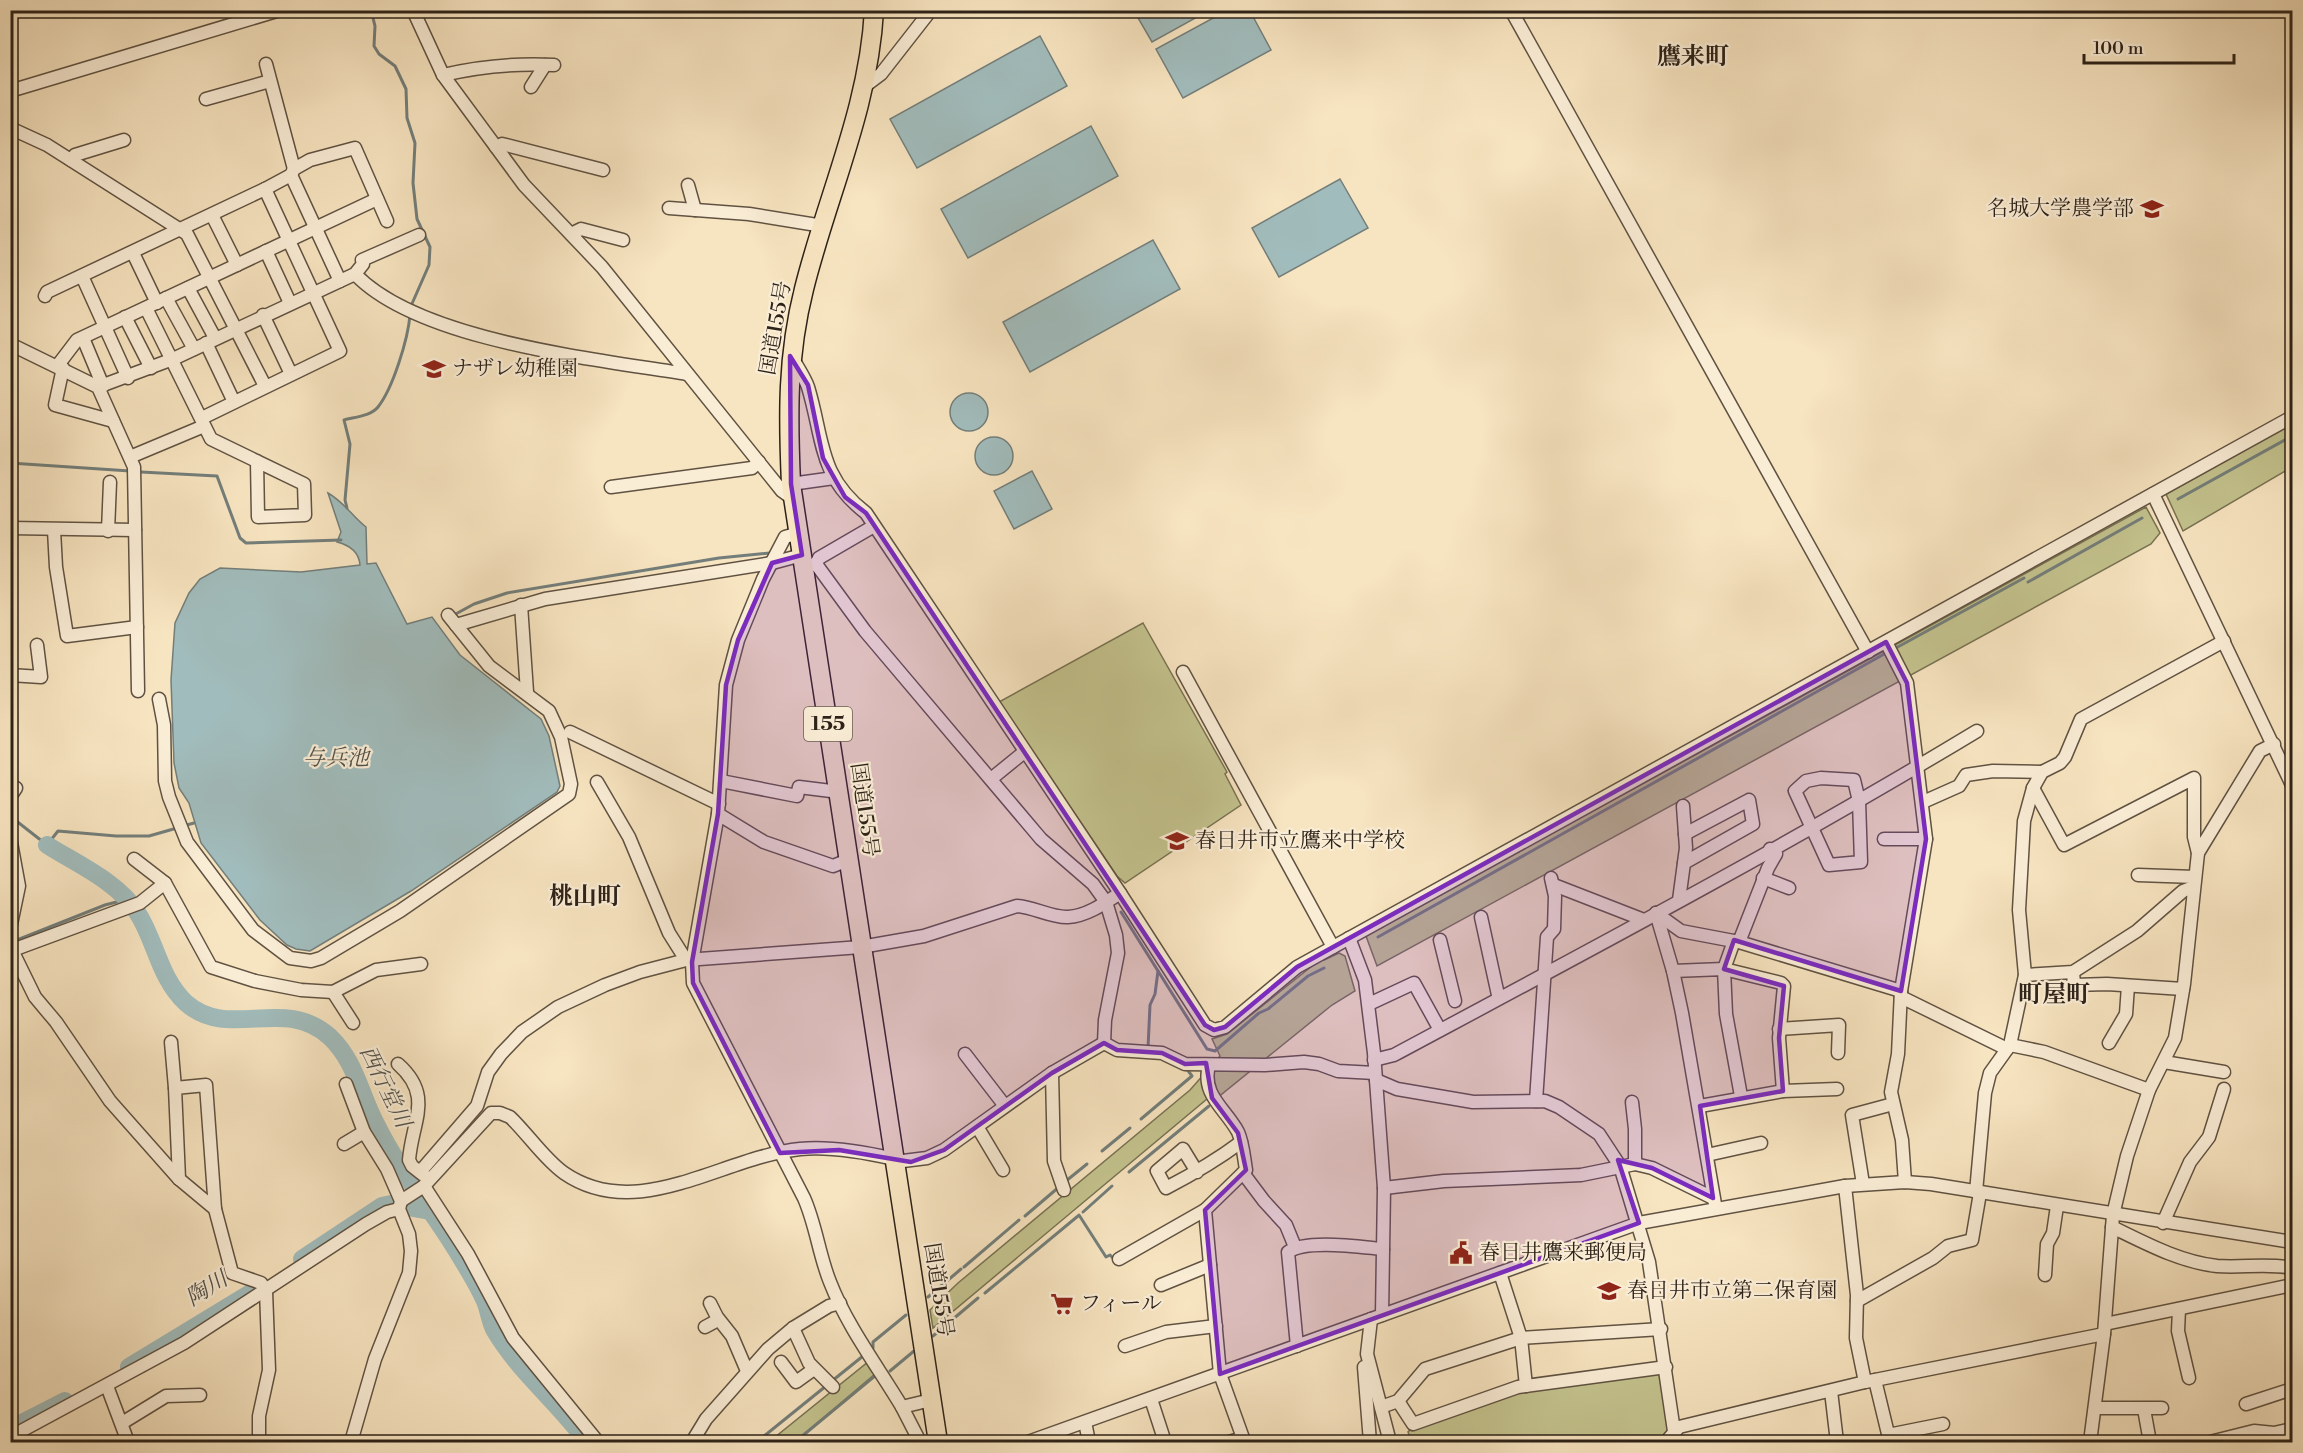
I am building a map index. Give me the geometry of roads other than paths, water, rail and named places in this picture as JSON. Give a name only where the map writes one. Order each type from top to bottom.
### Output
[{"type":"highway","name":"国道155号","points":[[874,10],[866,86],[804,288],[790,356],[788,411],[792,491],[799,533],[807,562],[848,860],[938,1443]]},
{"type":"street","points":[[10,91],[280,10]]},
{"type":"street","points":[[413,10],[443,75],[524,185],[602,267],[782,491],[792,491],[834,478]]},
{"type":"street","points":[[866,86],[881,74],[931,10]]},
{"type":"street","points":[[1511,10],[1868,652]]},
{"type":"street","points":[[266,64],[292,172],[340,281]]},
{"type":"street","points":[[443,75],[478,66],[550,65],[531,87]]},
{"type":"street","points":[[206,99],[270,81]]},
{"type":"street","points":[[10,128],[71,160],[187,234],[266,386]]},
{"type":"street","points":[[71,160],[75,154],[124,140]]},
{"type":"street","points":[[496,147],[502,144],[603,170]]},
{"type":"street","points":[[45,296],[47,292],[265,189],[310,160],[355,148],[387,221]]},
{"type":"street","points":[[688,185],[695,210]]},
{"type":"street","points":[[130,456],[203,422],[234,402],[340,351],[265,189]]},
{"type":"street","points":[[113,421],[55,405],[60,367],[77,340],[377,199]]},
{"type":"street","points":[[669,208],[749,214],[823,226]]},
{"type":"street","points":[[212,215],[237,265]]},
{"type":"street","points":[[571,234],[581,229],[623,240]]},
{"type":"street","points":[[10,344],[101,387],[173,359],[237,327],[355,274],[363,264],[362,260],[420,235]]},
{"type":"street","points":[[266,251],[290,303]]},
{"type":"street","points":[[133,253],[156,303],[173,359],[211,439],[257,461],[304,484],[305,515],[258,517],[257,461]]},
{"type":"street","points":[[355,274],[362,282],[416,315],[490,339],[687,374]]},
{"type":"street","points":[[82,276],[128,378]]},
{"type":"street","points":[[188,288],[234,402]]},
{"type":"street","points":[[156,303],[194,349]]},
{"type":"street","points":[[263,315],[291,374]]},
{"type":"street","points":[[125,317],[151,368]]},
{"type":"street","points":[[83,338],[113,421],[134,467],[138,691]]},
{"type":"street","points":[[790,356],[808,385],[823,458],[845,497],[866,513],[1023,753],[1120,893],[1205,1025],[1214,1030],[1225,1027],[1297,967],[2292,417]]},
{"type":"street","points":[[611,487],[752,468],[759,462]]},
{"type":"street","points":[[108,531],[110,483]]},
{"type":"street","points":[[2153,494],[2292,785]]},
{"type":"street","points":[[159,699],[164,725],[165,781],[168,797],[187,842],[253,930],[290,958],[311,961],[321,958],[400,911],[569,794],[571,784],[561,736],[549,711],[527,692],[489,666],[452,620],[521,605],[772,562],[807,562],[819,558],[874,526]]},
{"type":"street","points":[[10,528],[135,530]]},
{"type":"street","points":[[54,530],[56,567],[67,636],[137,627]]},
{"type":"street","points":[[799,533],[785,537],[772,562],[738,640],[726,685],[718,809],[689,961],[693,983],[813,1218],[830,1282],[840,1303],[921,1443]]},
{"type":"street","points":[[807,562],[1041,839],[1093,884],[1106,903],[1116,935],[1118,953],[1105,1020],[1104,1043]]},
{"type":"street","points":[[521,605],[527,692]]},
{"type":"street","points":[[1923,802],[1959,786],[1966,775],[1993,771],[2042,772],[2060,763],[2065,757],[2081,719],[2224,641]]},
{"type":"street","points":[[1886,642],[1906,683],[1926,839],[1901,994],[1898,1054],[1892,1092],[1902,1140],[1905,1182]]},
{"type":"street","points":[[10,675],[40,677],[37,645]]},
{"type":"street","points":[[1183,672],[1333,947]]},
{"type":"street","points":[[1374,1060],[1394,1055],[1546,974],[1859,801],[1977,731]]},
{"type":"street","points":[[570,732],[718,809],[764,842],[833,866],[848,860]]},
{"type":"street","points":[[2198,853],[2260,752],[2274,744]]},
{"type":"street","points":[[991,779],[1023,753]]},
{"type":"street","points":[[1857,1301],[1933,1258],[1948,1246],[1972,1240],[1985,1093],[1990,1073],[2009,1047],[2025,975],[2019,910],[2024,822],[2033,788],[2042,772]]},
{"type":"street","points":[[1821,778],[1854,780],[1859,801],[1861,862],[1829,865],[1795,791],[1806,781],[1821,778]]},
{"type":"street","points":[[2033,788],[2064,844],[2194,778],[2194,837],[2198,853],[2183,989],[2175,1038],[2149,1090],[2127,1156],[2112,1221],[2105,1329],[2090,1443]]},
{"type":"street","points":[[721,781],[797,796],[799,787],[839,792]]},
{"type":"street","points":[[597,782],[629,837],[669,933],[689,961]]},
{"type":"street","points":[[1684,863],[1753,824],[1749,800],[1685,834]]},
{"type":"street","points":[[1679,900],[1684,863],[1683,806]]},
{"type":"street","points":[[10,837],[19,886],[10,929]]},
{"type":"street","points":[[1884,839],[1926,839]]},
{"type":"street","points":[[1741,1096],[1726,1014],[1724,969],[1763,878],[1776,854],[1770,849]]},
{"type":"street","points":[[134,859],[165,883],[211,967],[255,981],[301,990],[333,992],[376,970],[421,964]]},
{"type":"street","points":[[2138,875],[2194,882]]},
{"type":"street","points":[[1763,878],[1788,888]]},
{"type":"street","points":[[1536,1101],[1547,937],[1554,929],[1552,881],[1644,920]]},
{"type":"street","points":[[2025,975],[2073,972],[2137,931],[2194,882]]},
{"type":"street","points":[[165,883],[140,903],[11,949],[35,997],[56,1022],[110,1101],[179,1179],[215,1209]]},
{"type":"street","points":[[424,1179],[477,1106],[488,1072],[501,1054],[522,1032],[558,1007],[605,985],[640,972],[689,961],[861,947],[924,936],[1017,906],[1032,907],[1068,918],[1106,903],[1120,893]]},
{"type":"street","points":[[1656,913],[1681,931],[1736,941],[1901,994],[2009,1047],[2044,1052],[2149,1090]]},
{"type":"street","points":[[1656,913],[1673,971],[1700,1106],[1715,1203]]},
{"type":"street","points":[[1481,917],[1498,995]]},
{"type":"street","points":[[1349,939],[1365,980],[1369,1004],[1384,1188],[1383,1249],[1376,1317],[1364,1362],[1370,1443]]},
{"type":"street","points":[[1440,939],[1455,1001]]},
{"type":"street","points":[[1673,971],[1724,969],[1781,983],[1784,986],[1779,1029],[1783,1091]]},
{"type":"street","points":[[2073,972],[2074,985],[2183,989]]},
{"type":"street","points":[[1369,1004],[1414,983],[1440,1030]]},
{"type":"street","points":[[2109,1043],[2126,1014],[2128,986]]},
{"type":"street","points":[[333,992],[352,1023]]},
{"type":"street","points":[[1779,1029],[1839,1025],[1838,1053]]},
{"type":"street","points":[[171,1042],[179,1179]]},
{"type":"street","points":[[1104,1043],[1117,1050],[1162,1053],[1185,1064],[1304,1062],[1319,1064],[1338,1071],[1375,1077],[1397,1089],[1438,1098],[1473,1102],[1545,1101],[1559,1107],[1599,1134],[1620,1166],[1650,1262],[1674,1431]]},
{"type":"street","points":[[15,1438],[184,1342],[263,1287],[400,1205],[491,1113],[500,1113],[510,1117],[562,1172],[574,1179],[620,1192],[641,1193],[675,1186],[758,1157],[801,1149],[861,1151],[895,1160],[927,1158],[978,1128],[1052,1072],[1104,1043]]},
{"type":"street","points":[[965,1054],[1005,1106]]},
{"type":"street","points":[[2164,1062],[2224,1072]]},
{"type":"street","points":[[398,1064],[412,1077],[418,1092],[415,1134],[409,1160],[424,1179],[468,1254],[513,1338],[598,1443]]},
{"type":"street","points":[[1119,1259],[1205,1210],[1246,1170],[1238,1133],[1212,1098],[1206,1083],[1209,1065]]},
{"type":"street","points":[[1052,1072],[1054,1161],[1064,1190]]},
{"type":"street","points":[[346,1084],[364,1132],[387,1168],[409,1234],[409,1273],[375,1359],[351,1443]]},
{"type":"street","points":[[175,1088],[206,1085],[215,1209],[232,1273],[263,1287]]},
{"type":"street","points":[[1700,1106],[1741,1096],[1783,1091],[1837,1089]]},
{"type":"street","points":[[2163,1223],[2190,1162],[2209,1137],[2224,1089]]},
{"type":"street","points":[[1632,1102],[1635,1164]]},
{"type":"street","points":[[1863,1184],[1852,1115],[1893,1104]]},
{"type":"street","points":[[978,1128],[1004,1170]]},
{"type":"street","points":[[344,1144],[364,1132]]},
{"type":"street","points":[[1197,1172],[1241,1142]]},
{"type":"street","points":[[1707,1155],[1761,1143]]},
{"type":"street","points":[[1384,1188],[1444,1181],[1581,1175],[1635,1164],[1652,1168],[1715,1203]]},
{"type":"street","points":[[1243,1173],[1286,1225],[1295,1247]]},
{"type":"street","points":[[1028,1443],[1639,1223],[1715,1203],[1863,1184],[1905,1182],[2057,1206],[2112,1221],[2163,1223],[2292,1242]]},
{"type":"street","points":[[1845,1186],[1857,1301],[1856,1338],[1889,1439],[1943,1424]]},
{"type":"street","points":[[2045,1275],[2047,1244],[2053,1233],[2057,1206]]},
{"type":"street","points":[[1205,1210],[1220,1374],[1243,1438],[1229,1443]]},
{"type":"street","points":[[2112,1221],[2157,1249],[2193,1261],[2218,1266],[2292,1268]]},
{"type":"street","points":[[1297,1346],[1288,1252],[1295,1247],[1383,1249]]},
{"type":"street","points":[[1161,1285],[1210,1265]]},
{"type":"street","points":[[1500,1273],[1521,1338],[1526,1386]]},
{"type":"street","points":[[1666,1443],[1679,1427],[1870,1381],[2105,1329],[2179,1309],[2292,1285]]},
{"type":"street","points":[[259,1443],[259,1416],[269,1370],[263,1287]]},
{"type":"street","points":[[710,1303],[718,1320],[732,1336],[747,1371]]},
{"type":"street","points":[[692,1443],[706,1419],[734,1391],[747,1371],[792,1328],[829,1306],[840,1303]]},
{"type":"street","points":[[2179,1309],[2178,1330],[2189,1378]]},
{"type":"street","points":[[705,1327],[718,1320]]},
{"type":"street","points":[[1125,1346],[1166,1332],[1216,1326]]},
{"type":"street","points":[[792,1328],[814,1369],[819,1371],[832,1387]]},
{"type":"street","points":[[1381,1407],[1398,1401],[1425,1369],[1521,1338],[1661,1329]]},
{"type":"street","points":[[1366,1354],[1390,1443]]},
{"type":"street","points":[[781,1362],[796,1382],[814,1369]]},
{"type":"street","points":[[1398,1401],[1413,1424],[1526,1386],[1666,1367]]},
{"type":"street","points":[[107,1386],[122,1423],[126,1442]]},
{"type":"street","points":[[2246,1404],[2292,1389]]},
{"type":"street","points":[[1831,1391],[1838,1443]]},
{"type":"street","points":[[122,1423],[166,1396],[200,1395]]},
{"type":"street","points":[[1150,1399],[1165,1443]]},
{"type":"street","points":[[902,1407],[931,1400]]},
{"type":"street","points":[[2095,1408],[2162,1408]]},
{"type":"street","points":[[2144,1409],[2150,1443]]},
{"type":"street","points":[[1085,1422],[1089,1443]]},
{"type":"street","points":[[2210,1443],[2254,1431],[2274,1433],[2292,1429]]},
{"type":"water","points":[[1134,11],[1208,11],[1152,42]]},
{"type":"water","points":[[1226,11],[1250,11],[1271,50],[1183,98],[1156,49]]},
{"type":"water","points":[[1040,36],[1067,86],[917,168],[890,119]]},
{"type":"water","points":[[1091,126],[1118,176],[968,258],[941,209]]},
{"type":"water","points":[[1340,179],[1368,228],[1279,277],[1252,228]]},
{"type":"water","points":[[1153,240],[1180,289],[1030,372],[1003,322]]},
{"type":"water","points":[[969,393],[982,399],[988,412],[982,425],[969,431],[956,425],[950,412],[956,399]]},
{"type":"water","points":[[994,437],[1007,443],[1013,456],[1007,469],[994,475],[981,469],[975,456],[981,443]]},
{"type":"water","points":[[1032,471],[1052,509],[1014,529],[994,491]]},
{"type":"water","name":"与兵池","points":[[328,493],[366,527],[367,564],[376,563],[407,624],[432,617],[460,655],[541,719],[549,736],[560,786],[557,792],[411,891],[310,951],[287,945],[260,920],[201,843],[189,803],[179,788],[174,763],[171,680],[175,623],[189,593],[200,579],[220,568],[301,572],[360,565],[358,556],[353,550],[337,542],[341,532]]},
{"type":"waterway","points":[[371,10],[375,26],[374,46],[379,54],[395,66],[406,89],[407,118],[415,143],[413,183],[417,219],[430,247],[429,265],[411,306]]},
{"type":"waterway","points":[[347,508],[345,500],[350,444],[344,420],[375,410],[384,399],[399,363],[410,315]]},
{"type":"waterway","points":[[2178,499],[2292,436]]},
{"type":"waterway","points":[[10,463],[130,471]]},
{"type":"waterway","points":[[141,472],[217,476],[240,538],[246,543],[341,540]]},
{"type":"waterway","points":[[2028,582],[2142,518]]},
{"type":"waterway","points":[[452,616],[474,604],[507,593],[719,558],[770,553]]},
{"type":"waterway","points":[[1894,649],[2024,578]]},
{"type":"waterway","points":[[1378,937],[1886,653]]},
{"type":"waterway","points":[[10,816],[47,845],[58,831],[116,836],[149,836],[177,828]]},
{"type":"waterway","points":[[183,826],[194,823]]},
{"type":"waterway","name":"西行堂川","points":[[47,845],[96,874],[129,901],[143,923],[170,982],[186,1003],[203,1014],[220,1018],[294,1019],[312,1025],[330,1037],[352,1068],[370,1113],[386,1142],[475,1281],[485,1301],[495,1331],[516,1361],[587,1442]]},
{"type":"waterway","points":[[12,942],[105,905],[128,899]]},
{"type":"waterway","points":[[1121,912],[1207,1049],[1215,1051],[1259,1013],[1268,1009],[1308,976],[1324,968]]},
{"type":"waterway","points":[[1148,1048],[1150,1005],[1155,994],[1158,971]]},
{"type":"waterway","points":[[1141,1119],[1192,1076],[1186,1068]]},
{"type":"waterway","points":[[1129,1172],[1209,1106]]},
{"type":"waterway","points":[[1102,1151],[1130,1128]]},
{"type":"waterway","points":[[1066,1181],[1087,1164]]},
{"type":"waterway","points":[[1083,1212],[1112,1186]]},
{"type":"waterway","points":[[1025,1216],[1059,1187]]},
{"type":"waterway","name":"陶川","points":[[302,1259],[382,1206],[391,1204],[430,1211]]},
{"type":"waterway","points":[[1079,1215],[1106,1257],[1110,1255],[1114,1259]]},
{"type":"waterway","points":[[985,1293],[1078,1216]]},
{"type":"waterway","points":[[964,1267],[1019,1220]]},
{"type":"waterway","points":[[928,1297],[961,1269]]},
{"type":"waterway","name":"陶川","points":[[129,1367],[254,1291]]},
{"type":"waterway","points":[[933,1336],[978,1298]]},
{"type":"waterway","points":[[873,1348],[873,1342],[906,1315]]},
{"type":"waterway","points":[[890,1371],[914,1351]]},
{"type":"waterway","points":[[832,1381],[863,1356]]},
{"type":"waterway","points":[[795,1442],[876,1375]]},
{"type":"waterway","points":[[758,1441],[826,1386]]},
{"type":"waterway","name":"陶川","points":[[10,1429],[65,1401]]},
{"type":"place","name":"名城大学農学部","points":[[2152,209]]},
{"type":"place","name":"ナザレ幼稚園","points":[[434,369]]},
{"type":"place","name":"春日井市立鷹来中学校","points":[[1177,841]]},
{"type":"place","name":"春日井鷹来郵便局","points":[[1461,1253]]},
{"type":"place","name":"春日井市立第二保育園","points":[[1609,1291]]},
{"type":"place","name":"フィール","points":[[1062,1304]]},
{"type":"district","name":"鷹来町","points":[[1693,57]]},
{"type":"district","name":"桃山町","points":[[585,897]]},
{"type":"district","name":"町屋町","points":[[2054,995]]}]
